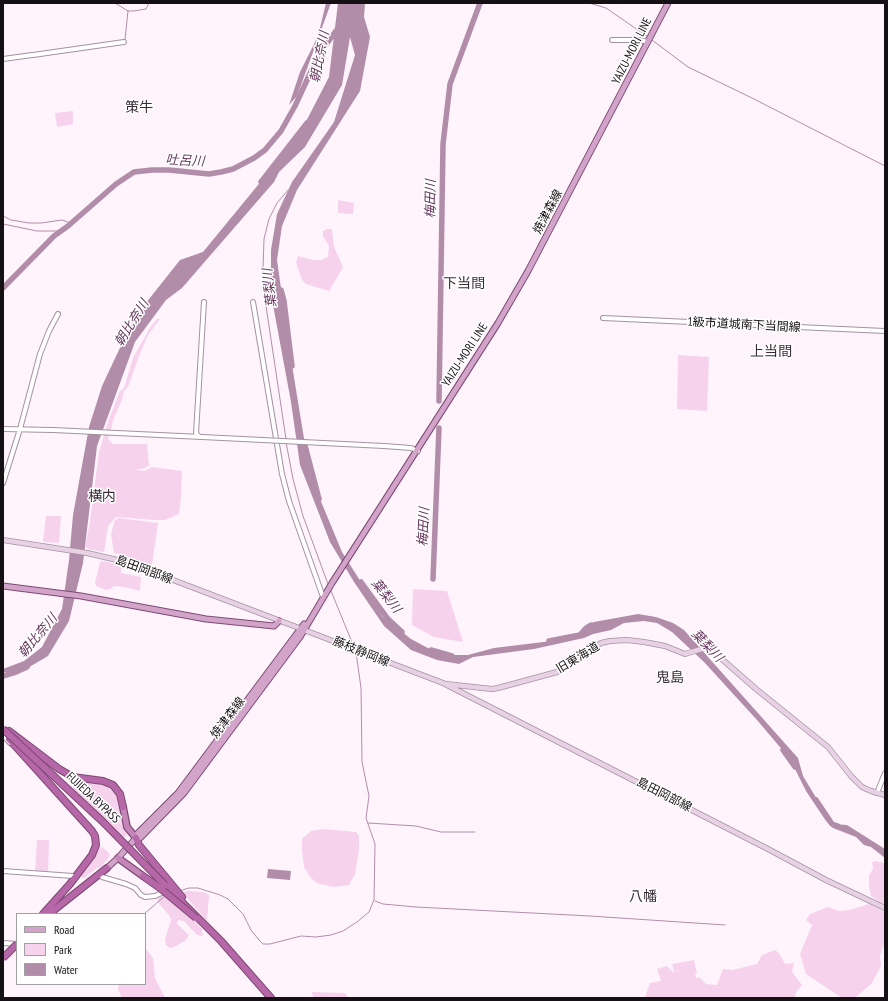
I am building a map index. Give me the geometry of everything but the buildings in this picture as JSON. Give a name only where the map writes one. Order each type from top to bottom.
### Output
[{"type":"highway","points":[[3,728],[59,769],[73,777],[103,781],[113,785],[120,794],[127,827],[136,838],[139,845],[221,941]]},
{"type":"highway","name":"FUJIEDA BYPASS","points":[[3,728],[96,816],[165,888]]},
{"type":"highway","name":"FUJIEDA BYPASS","points":[[3,734],[221,941],[271,998]]},
{"type":"highway","points":[[9,739],[95,836],[96,845],[92,855],[70,884],[44,913]]},
{"type":"highway","points":[[118,858],[160,888],[221,941]]},
{"type":"highway","points":[[50,913],[107,868]]},
{"type":"highway","points":[[54,913],[75,898],[107,868]]},
{"type":"highway","points":[[3,954],[16,942]]},
{"type":"highway","points":[[3,958],[16,945]]},
{"type":"main road","name":"YAIZU-MORI LINE","points":[[648,42],[668,3]]},
{"type":"main road","name":"焼津森線","points":[[107,868],[136,838],[143,836],[184,793],[273,674],[323,598],[418,451],[498,323],[528,271],[648,42]]},
{"type":"main road","name":"島田岡部線","points":[[3,540],[87,553],[126,562],[280,621]]},
{"type":"main road","points":[[3,586],[82,596],[192,617],[274,626],[280,621]]},
{"type":"main road","name":"藤枝静岡線","points":[[280,621],[443,683]]},
{"type":"main road","name":"旧東海道","points":[[443,683],[492,689],[498,688],[557,672],[601,643],[610,641],[639,641],[665,646],[685,654],[708,647],[756,689],[823,742],[862,787],[877,793]]},
{"type":"main road","name":"島田岡部線","points":[[443,683],[826,880],[885,908]]},
{"type":"main road","points":[[877,793],[885,795]]},
{"type":"street","points":[[612,40],[640,40],[648,42]]},
{"type":"street","points":[[3,59],[124,42]]},
{"type":"street","points":[[201,437],[196,433],[204,302]]},
{"type":"street","points":[[253,302],[282,474],[289,501],[323,598]]},
{"type":"street","points":[[3,483],[20,429],[40,354],[49,331],[58,314]]},
{"type":"street","name":"1級市道城南下当間線","points":[[603,318],[885,331]]},
{"type":"street","points":[[3,429],[384,446],[411,448],[418,451]]},
{"type":"street","points":[[3,734],[40,775]]},
{"type":"street","points":[[877,793],[885,773]]},
{"type":"street","points":[[3,871],[73,876]]},
{"type":"street","points":[[102,877],[118,881],[135,888],[145,897],[155,896],[165,888]]},
{"type":"street","points":[[3,944],[16,944]]},
{"type":"green space","points":[[73,111],[73,124],[57,127],[55,113]]},
{"type":"green space","points":[[338,200],[354,203],[353,214],[338,213]]},
{"type":"green space","points":[[332,229],[334,247],[343,267],[329,291],[306,284],[302,280],[296,263],[298,256],[314,260],[321,260],[328,257],[329,246],[323,236],[323,231]]},
{"type":"green space","points":[[157,319],[160,319],[148,335],[128,387],[124,391],[108,439],[113,444],[147,444],[149,466],[142,469],[134,469],[144,471],[152,467],[182,471],[179,514],[165,520],[142,519],[141,516],[141,519],[116,517],[108,526],[104,552],[88,549],[85,546],[90,522],[99,452],[109,419],[120,391],[124,388],[133,358],[151,326]]},
{"type":"green space","points":[[678,355],[709,357],[707,411],[677,409]]},
{"type":"green space","points":[[46,516],[61,516],[59,543],[43,542]]},
{"type":"green space","points":[[119,518],[158,523],[152,565],[114,553],[111,534],[115,520]]},
{"type":"green space","points":[[102,561],[126,566],[128,568],[121,569],[121,573],[141,577],[140,591],[114,586],[111,589],[106,590],[96,586],[95,583],[100,562]]},
{"type":"green space","points":[[413,589],[447,591],[463,642],[434,637],[412,625]]},
{"type":"green space","points":[[78,781],[109,786],[115,791],[119,801],[121,823],[128,834],[123,838],[73,789]]},
{"type":"green space","points":[[324,829],[356,832],[359,836],[359,849],[355,874],[349,885],[334,887],[317,883],[311,878],[304,867],[302,839],[311,831]]},
{"type":"green space","points":[[37,840],[49,840],[48,873],[35,873]]},
{"type":"green space","points":[[102,847],[109,853],[110,856],[101,867],[97,868],[83,879],[80,874],[98,848]]},
{"type":"green space","points":[[874,861],[885,863],[884,903],[881,903],[871,896],[869,876],[873,868],[872,863]]},
{"type":"green space","points":[[182,892],[203,892],[209,895],[207,921]]},
{"type":"green space","points":[[161,896],[181,908],[192,918],[202,929],[203,936],[197,935],[184,921],[178,920],[177,924],[189,935],[186,940],[176,946],[170,948],[166,945],[165,939],[171,920],[169,915],[157,900]]},
{"type":"green space","points":[[869,904],[885,912],[885,945],[880,956],[881,966],[872,983],[855,998],[842,998],[806,974],[800,954],[812,925],[806,920],[810,914],[828,907],[839,911],[850,910]]},
{"type":"green space","points":[[146,949],[153,958],[155,978],[165,998],[122,998],[118,989],[119,985],[146,985]]},
{"type":"green space","points":[[775,950],[779,953],[785,964],[794,963],[792,972],[802,985],[795,994],[796,998],[641,998],[645,997],[650,983],[661,981],[657,969],[667,966],[673,972],[680,970],[674,971],[672,964],[694,960],[697,973],[695,974],[696,978],[699,977],[706,984],[717,985],[723,969],[732,970],[757,964],[762,955]]},
{"type":"green space","points":[[312,992],[345,993],[348,998],[313,998]]},
{"type":"water","points":[[326,3],[331,3],[297,96],[289,105],[300,72],[318,36]]},
{"type":"water","points":[[338,3],[365,3],[364,17],[370,37],[360,91],[297,190],[282,226],[277,260],[310,475],[342,552],[383,617],[411,639],[441,655],[468,655],[494,648],[560,640],[580,635],[594,622],[638,614],[656,617],[673,623],[684,630],[798,758],[803,776],[832,824],[847,825],[885,849],[885,858],[871,847],[864,845],[856,837],[833,828],[826,821],[806,791],[790,759],[757,720],[704,662],[672,632],[657,623],[644,621],[624,623],[611,630],[593,634],[584,638],[534,649],[473,657],[459,664],[437,660],[411,650],[384,626],[354,582],[330,542],[300,465],[291,402],[271,294],[271,250],[277,214],[292,182],[334,122],[355,55],[350,37],[342,85],[305,147],[279,172],[274,182],[182,288],[166,300],[135,342],[97,446],[83,563],[69,621],[48,656],[26,669],[3,672],[3,669],[24,661],[42,647],[62,609],[69,560],[73,515],[89,427],[102,386],[134,318],[180,260],[203,252],[299,135],[329,77]]},
{"type":"water","points":[[268,869],[291,871],[290,880],[267,878]]},
{"type":"waterway","points":[[115,3],[128,11],[146,9],[149,3]]},
{"type":"waterway","name":"梅田川","points":[[439,401],[443,144],[450,84],[480,3]]},
{"type":"waterway","points":[[589,3],[606,8],[648,37]]},
{"type":"waterway","points":[[125,40],[128,11]]},
{"type":"waterway","name":"吐呂川","points":[[3,288],[54,236],[68,226],[116,184],[134,172],[152,170],[209,174],[221,172],[233,169],[254,158],[265,150],[281,131],[295,106],[319,54],[336,31]]},
{"type":"waterway","points":[[652,40],[688,67],[885,166]]},
{"type":"waterway","name":"朝比奈川","points":[[261,182],[307,123]]},
{"type":"waterway","points":[[286,439],[266,306],[263,268],[264,239],[269,219],[277,203],[288,190]]},
{"type":"waterway","points":[[3,216],[11,220],[29,223],[62,220],[71,223]]},
{"type":"waterway","points":[[3,224],[37,231],[59,231]]},
{"type":"waterway","name":"葉梨川","points":[[281,290],[284,301],[292,366]]},
{"type":"waterway","name":"梅田川","points":[[433,579],[439,428]]},
{"type":"waterway","points":[[286,442],[293,479],[303,516],[328,584]]},
{"type":"waterway","name":"葉梨川","points":[[304,442],[319,499]]},
{"type":"waterway","name":"葉梨川","points":[[361,582],[388,619],[402,632]]},
{"type":"waterway","points":[[331,591],[354,647]]},
{"type":"waterway","name":"葉梨川","points":[[549,641],[580,635],[591,625],[597,626]]},
{"type":"waterway","name":"葉梨川","points":[[431,650],[452,656]]},
{"type":"waterway","points":[[179,891],[189,888],[198,888],[228,899],[243,914],[251,930],[263,944],[270,944],[301,936],[316,937],[331,935],[343,931],[369,912],[374,900],[375,844],[366,818],[369,796],[362,762],[361,688],[356,652]]},
{"type":"waterway","name":"朝比奈川","points":[[3,676],[27,667]]},
{"type":"waterway","name":"葉梨川","points":[[783,750],[795,767]]},
{"type":"waterway","name":"葉梨川","points":[[816,800],[832,824],[838,826]]},
{"type":"waterway","points":[[368,823],[416,826],[441,832],[475,832]]},
{"type":"waterway","points":[[145,913],[165,896]]},
{"type":"waterway","points":[[375,901],[383,904],[416,907],[725,925]]},
{"type":"district","name":"策牛","points":[[139,108]]},
{"type":"district","name":"下当間","points":[[464,284]]},
{"type":"district","name":"上当間","points":[[771,352]]},
{"type":"district","name":"横内","points":[[102,497]]},
{"type":"district","name":"鬼島","points":[[670,678]]},
{"type":"district","name":"八幡","points":[[643,897]]}]
